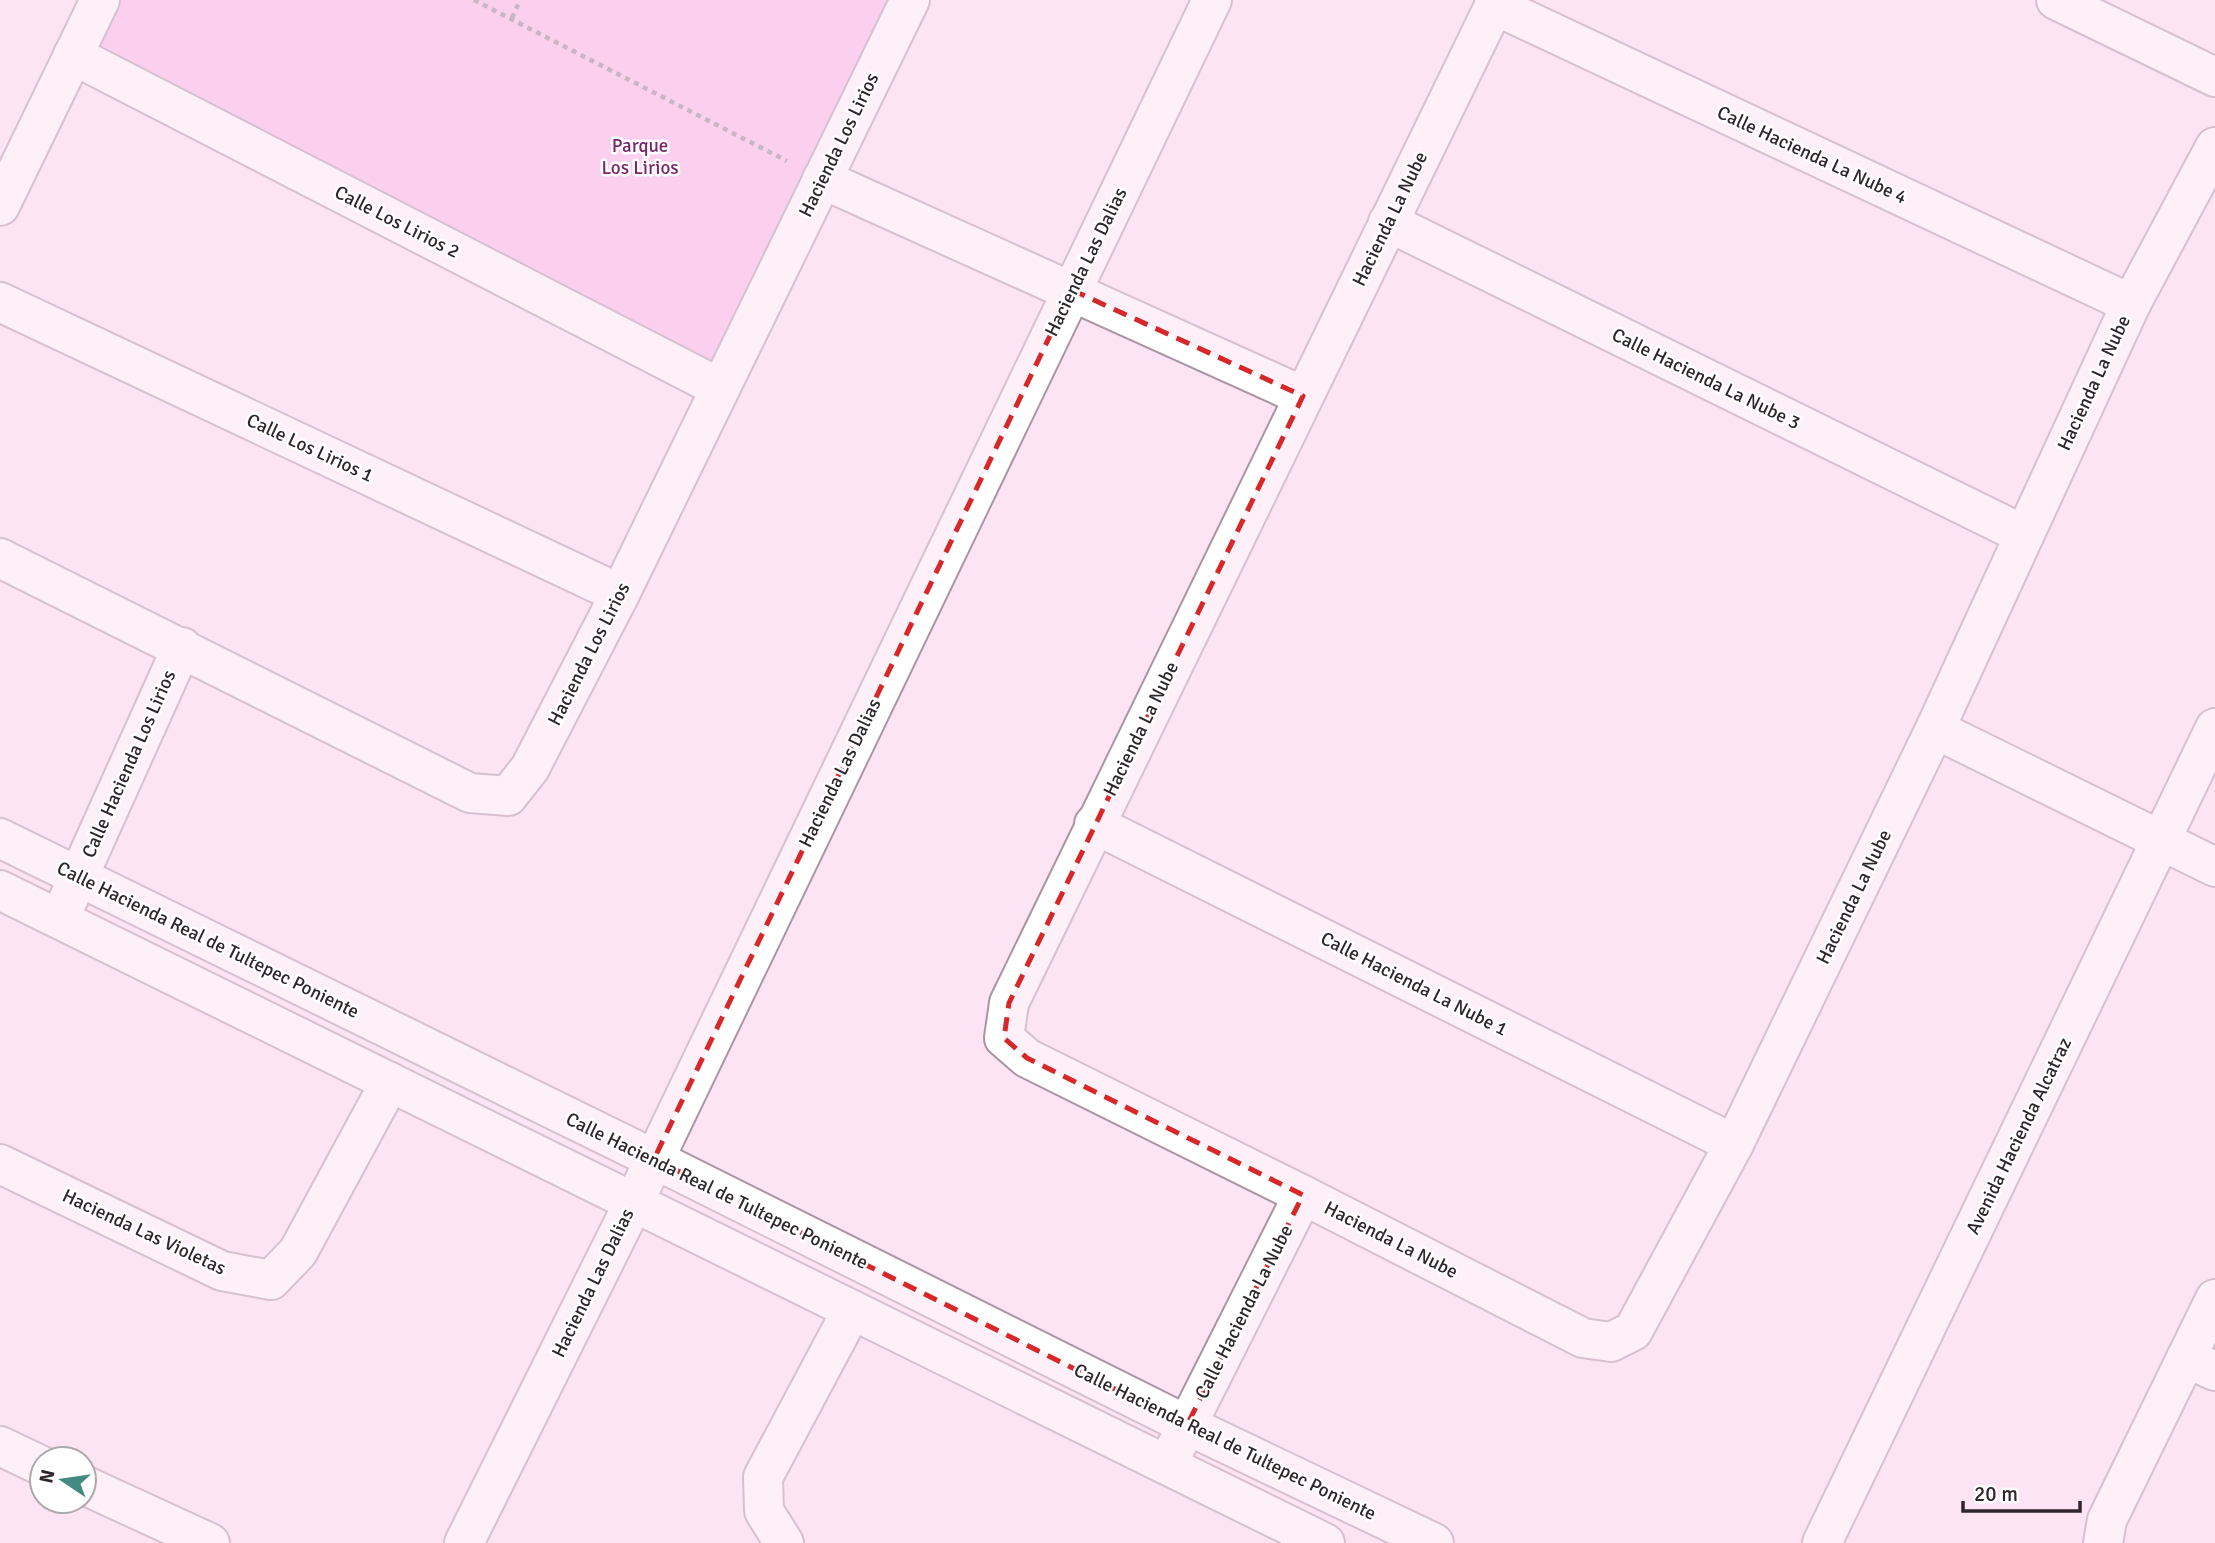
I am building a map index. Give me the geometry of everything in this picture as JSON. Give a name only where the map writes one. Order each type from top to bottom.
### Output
[{"type":"street","points":[[0,206],[100,0]]},
{"type":"street","name":"Hacienda Los Lirios","points":[[0,558],[470,793],[508,796],[530,768],[620,594],[910,0]]},
{"type":"street","name":"Hacienda Las Dalias","points":[[464,1543],[634,1202],[1212,0]]},
{"type":"street","points":[[2056,0],[2215,77]]},
{"type":"street","name":"Hacienda La Nube","points":[[1496,3],[1094,824],[1009,1003],[1004,1038],[1027,1058],[1583,1338],[1611,1342],[1633,1331],[1734,1144],[1935,729],[2131,304],[2215,147]]},
{"type":"street","name":"Calle Hacienda La Nube 4","points":[[1496,3],[2131,304]]},
{"type":"street","name":"Calle Los Lirios 2","points":[[74,55],[720,388]]},
{"type":"street","points":[[822,179],[1303,396]]},
{"type":"street","name":"Calle Hacienda La Nube 3","points":[[1388,222],[2024,535]]},
{"type":"street","name":"Calle Los Lirios 1","points":[[0,302],[620,594]]},
{"type":"street","name":"Calle Hacienda Los Lirios","points":[[60,920],[182,647]]},
{"type":"street","name":"Avenida Hacienda Alcatraz","points":[[1822,1543],[2215,728]]},
{"type":"street","points":[[1935,729],[2215,867]]},
{"type":"street","name":"Calle Hacienda La Nube 1","points":[[1094,824],[1734,1144]]},
{"type":"street","name":"Calle Hacienda Real de Tultepec Poniente","points":[[0,838],[654,1159],[1187,1425],[1434,1543]]},
{"type":"street","points":[[0,890],[1166,1467],[1325,1543]]},
{"type":"street","name":"Hacienda Las Violetas","points":[[0,1164],[222,1271],[271,1280],[298,1252],[390,1082]]},
{"type":"street","name":"Calle Hacienda La Nube","points":[[1166,1467],[1303,1195]]},
{"type":"street","points":[[2103,1543],[2107,1520],[2201,1365],[2215,1299]]},
{"type":"street","points":[[784,1543],[764,1511],[763,1477],[852,1310]]},
{"type":"street","points":[[2,1453],[28,1461]]},
{"type":"street","points":[[98,1491],[210,1543]]},
{"type":"path","points":[[474,0],[822,179]]},
{"type":"path","points":[[512,18],[520,0]]},
{"type":"highlighted area","points":[[1072,290],[1303,396],[1009,1003],[1004,1038],[1027,1058],[1303,1195],[1187,1425],[654,1159]]},
{"type":"green space","name":"Parque Los Lirios","points":[[113,0],[895,0],[711,368],[88,52]]}]
